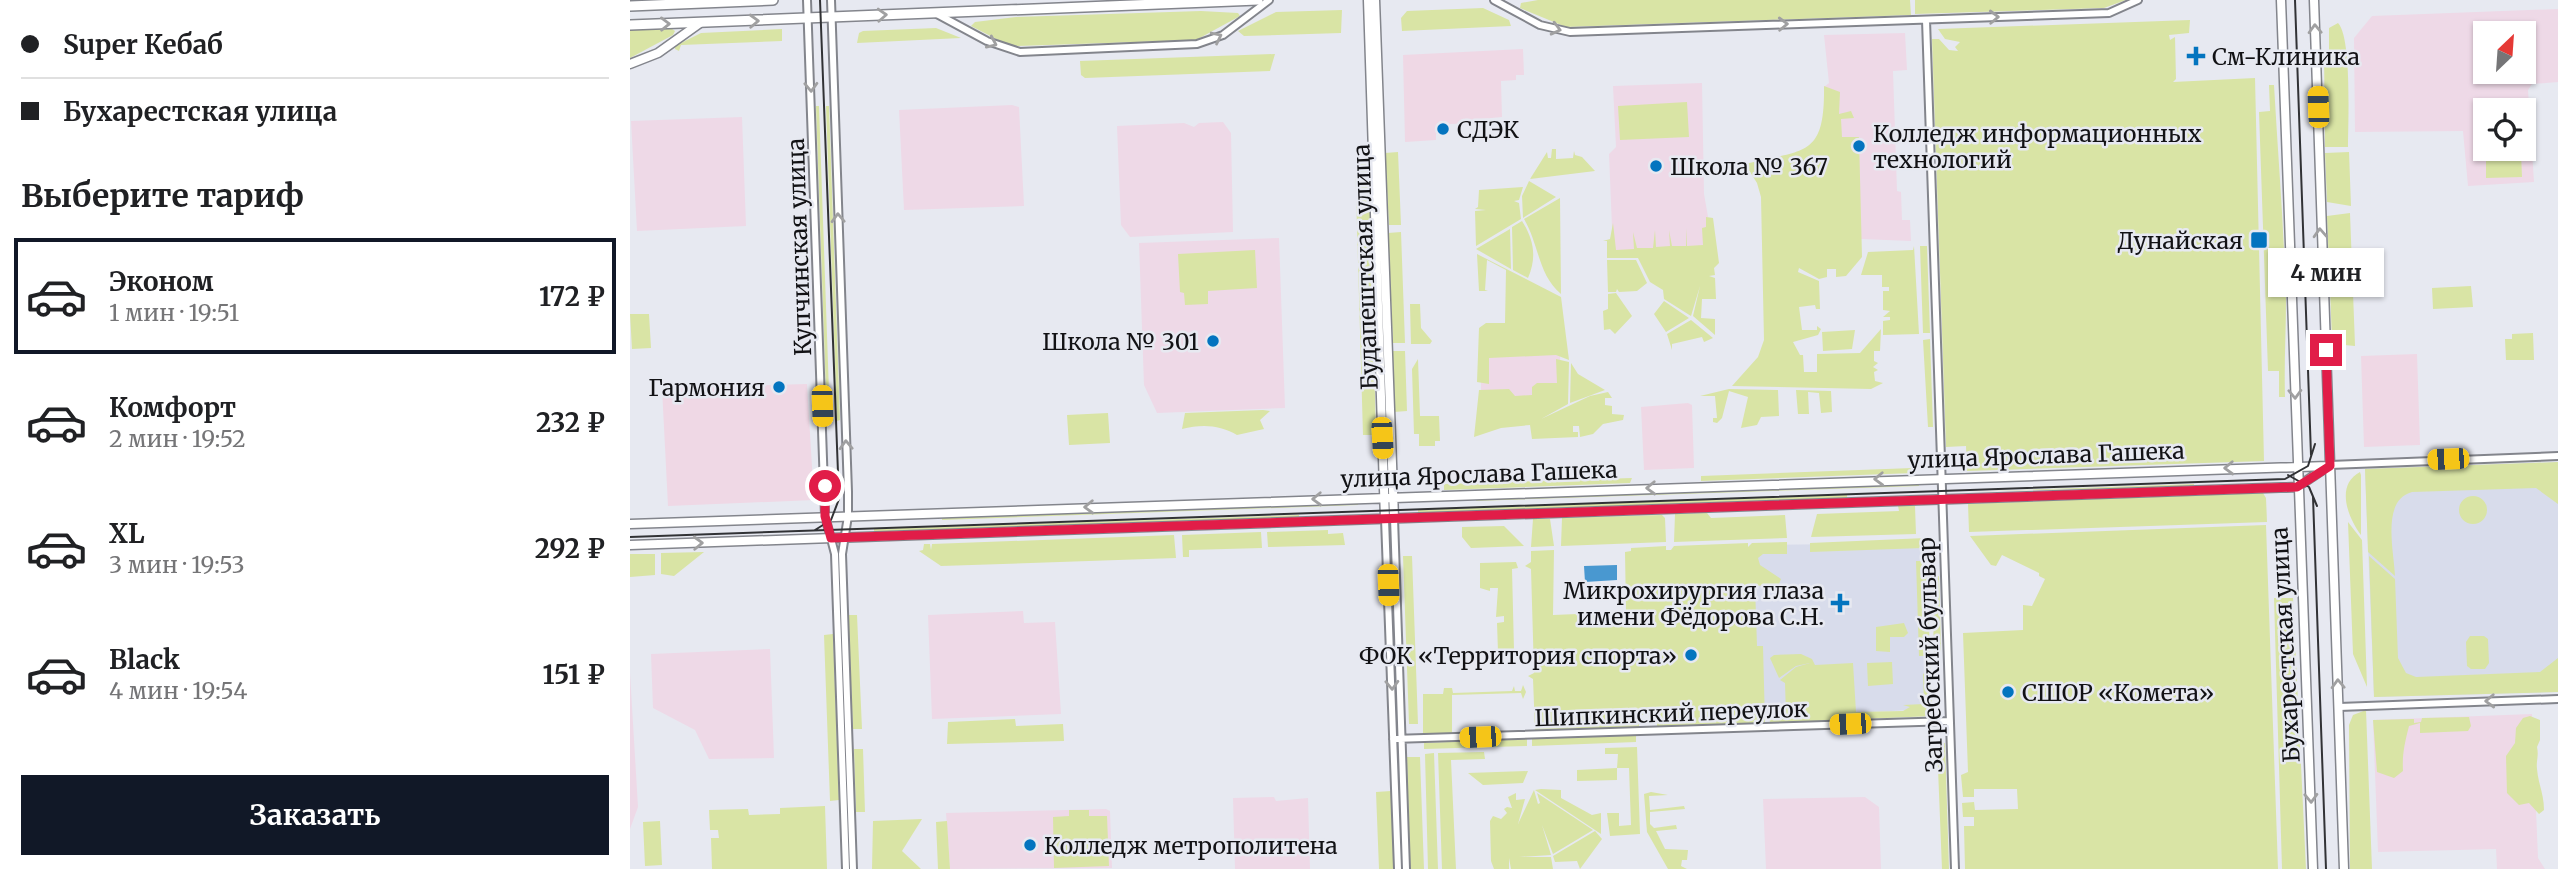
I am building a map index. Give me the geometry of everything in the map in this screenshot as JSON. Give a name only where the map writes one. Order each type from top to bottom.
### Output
[{"type":"main road","points":[[630,6],[699,1],[773,0]]},
{"type":"main road","points":[[630,25],[1258,0]]},
{"type":"street","name":"Купчинская улица","points":[[807,0],[825,516],[835,554],[846,869]]},
{"type":"street","name":"Купчинская улица","points":[[831,0],[848,516],[842,554],[853,869]]},
{"type":"street","points":[[932,12],[987,41],[1020,52],[1197,44],[1223,35],[1269,0]]},
{"type":"street","name":"Будапештская улица","points":[[1368,0],[1389,497],[1403,739],[1406,869]]},
{"type":"street","name":"Будапештская улица","points":[[1375,0],[1389,497]]},
{"type":"street","points":[[1494,0],[1540,24],[1570,32],[2109,13],[2138,0]]},
{"type":"street","name":"Бухарестская улица","points":[[2281,0],[2313,869]]},
{"type":"street","points":[[2314,0],[2344,869]]},
{"type":"street","name":"Загребский бульвар","points":[[1926,20],[1955,869]]},
{"type":"street","points":[[630,64],[658,52],[700,23]]},
{"type":"street","name":"улица Ярослава Гашека","points":[[630,524],[2558,456]]},
{"type":"street","name":"улица Ярослава Гашека","points":[[630,545],[2297,487],[2330,466]]},
{"type":"street","name":"Будапештская улица","points":[[1390,518],[1398,869]]},
{"type":"street","points":[[2339,707],[2558,699]]},
{"type":"street","name":"Шипкинский переулок","points":[[1393,739],[1950,721]]},
{"type":"shaded area","points":[[2558,9],[2558,82],[2536,84],[2536,21],[2473,21],[2473,84],[2532,84],[2528,90],[2529,98],[2473,98],[2473,161],[2533,161],[2534,182],[2468,186],[2463,131],[2355,132],[2354,38],[2372,16]]},
{"type":"shaded area","name":"Колледж информационных технологий","points":[[1905,33],[1907,70],[1893,71],[1897,191],[1901,192],[1902,220],[1910,220],[1911,241],[1861,239],[1826,135],[1824,87],[1829,83],[1824,35]]},
{"type":"shaded area","points":[[1523,49],[1524,75],[1516,75],[1516,80],[1501,81],[1502,117],[1481,119],[1481,123],[1450,124],[1450,133],[1436,134],[1436,140],[1405,142],[1403,55]]},
{"type":"shaded area","name":"Школа № 367","points":[[1702,83],[1704,194],[1713,245],[1613,252],[1609,154],[1616,147],[1613,86]]},
{"type":"shaded area","points":[[1012,105],[1019,107],[1024,206],[904,210],[899,110]]},
{"type":"shaded area","points":[[742,117],[746,226],[637,231],[631,121]]},
{"type":"shaded area","points":[[1223,122],[1231,133],[1233,232],[1130,237],[1121,225],[1117,126],[1184,123],[1194,127],[1199,123]]},
{"type":"shaded area","name":"Школа № 301","points":[[1279,238],[1285,408],[1157,413],[1144,385],[1139,243]]},
{"type":"shaded area","points":[[1558,303],[1562,406],[1481,410],[1481,376],[1488,358],[1512,327]]},
{"type":"shaded area","points":[[2417,354],[2420,445],[2364,447],[2361,356]]},
{"type":"shaded area","points":[[807,384],[814,500],[668,506],[662,388]]},
{"type":"shaded area","points":[[1688,403],[1692,405],[1694,468],[1644,470],[1641,407]]},
{"type":"shaded area","points":[[2558,462],[2558,692],[2374,697],[2365,469]]},
{"type":"shaded area","name":"Микрохирургия глаза имени Фёдорова С.Н.","points":[[1924,543],[1930,709],[1851,713],[1849,668],[1800,668],[1800,715],[1758,716],[1752,545]]},
{"type":"shaded area","points":[[1023,611],[1024,623],[1055,622],[1061,714],[932,719],[928,615]]},
{"type":"shaded area","points":[[770,649],[774,758],[709,759],[695,730],[653,708],[651,654]]},
{"type":"shaded area","points":[[630,673],[638,807],[630,829]]},
{"type":"shaded area","points":[[2532,714],[2538,858],[2545,869],[2497,869],[2496,849],[2378,852],[2373,720]]},
{"type":"shaded area","points":[[1274,797],[1276,801],[1308,798],[1310,869],[1235,869],[1233,798]]},
{"type":"shaded area","points":[[1865,797],[1879,807],[1881,869],[1766,869],[1763,799]]},
{"type":"shaded area","name":"Колледж метрополитена","points":[[1110,811],[1112,868],[950,869],[946,813]]},
{"type":"green space","points":[[1538,0],[1910,0],[1911,15],[1566,27],[1520,8],[1521,3]]},
{"type":"green space","points":[[1915,0],[2126,0],[2104,8],[1915,14]]},
{"type":"green space","points":[[1483,8],[1509,20],[1511,26],[1402,31],[1401,18],[1407,11]]},
{"type":"green space","points":[[1342,10],[1341,33],[1244,36],[1238,31],[1276,12]]},
{"type":"green space","points":[[1201,11],[1238,13],[1240,16],[1196,40],[1018,46],[1006,44],[971,26],[975,22],[1016,17]]},
{"type":"green space","points":[[2190,20],[2189,33],[2169,35],[2170,40],[2175,37],[2176,79],[2173,82],[2255,78],[2264,461],[1967,471],[1966,446],[1946,447],[1932,39],[1939,39],[1949,50],[1958,51],[1955,47],[1960,42],[1945,39],[1938,29]]},
{"type":"green space","points":[[2338,23],[2347,62],[2348,147],[2325,147],[2324,51],[2329,51],[2329,28]]},
{"type":"green space","points":[[936,28],[961,38],[857,43],[859,33],[863,31]]},
{"type":"green space","points":[[782,29],[782,41],[681,45],[679,51],[675,49],[675,46],[701,33]]},
{"type":"green space","points":[[630,30],[675,31],[673,35],[630,58]]},
{"type":"green space","points":[[1275,54],[1270,71],[1085,78],[1081,75],[1080,61]]},
{"type":"green space","points":[[2269,85],[2274,85],[2284,246],[2285,397],[2279,397],[2279,371],[2268,371],[2259,112],[2270,111]]},
{"type":"green space","points":[[1824,86],[1840,92],[1839,114],[1851,111],[1854,118],[1841,119],[1842,137],[1859,137],[1862,257],[1846,276],[1836,277],[1836,269],[1827,269],[1827,277],[1819,279],[1799,268],[1798,272],[1819,281],[1820,309],[1816,309],[1815,305],[1799,307],[1802,330],[1817,330],[1817,326],[1821,329],[1818,335],[1793,342],[1800,355],[1803,355],[1804,372],[1817,372],[1817,354],[1860,353],[1881,329],[1880,351],[1874,351],[1874,361],[1878,363],[1873,367],[1878,370],[1874,372],[1875,381],[1883,383],[1871,389],[1732,386],[1758,357],[1764,340],[1761,197],[1757,183],[1745,164],[1797,152],[1807,146],[1821,126]]},
{"type":"green space","points":[[1687,102],[1689,137],[1620,140],[1618,106]]},
{"type":"green space","points":[[816,106],[819,106],[830,421],[827,421]]},
{"type":"green space","points":[[826,106],[829,106],[840,420],[837,421]]},
{"type":"green space","points":[[1552,149],[1556,149],[1556,159],[1573,158],[1574,151],[1575,155],[1582,157],[1595,171],[1530,179],[1547,152],[1548,158],[1551,158]]},
{"type":"green space","points":[[1398,152],[1401,225],[1389,225],[1385,153]]},
{"type":"green space","points":[[2349,152],[2351,206],[2327,202],[2325,153]]},
{"type":"green space","points":[[1355,158],[1369,158],[1376,435],[1363,435]]},
{"type":"green space","points":[[2486,161],[2521,161],[2522,177],[2486,178]]},
{"type":"green space","points":[[1529,181],[1556,197],[1523,218],[1522,196]]},
{"type":"green space","points":[[1523,187],[1519,200],[1514,201],[1519,203],[1521,219],[1476,246],[1475,211],[1486,210],[1475,209],[1478,207],[1479,190]]},
{"type":"green space","points":[[1560,198],[1561,294],[1543,269],[1524,219]]},
{"type":"green space","points":[[2350,213],[2355,346],[2334,344],[2332,339],[2327,216]]},
{"type":"green space","points":[[1706,217],[1713,218],[1719,263],[1714,268],[1715,275],[1709,276],[1715,278],[1716,299],[1702,299],[1701,318],[1715,319],[1715,335],[1693,316],[1700,286],[1691,316],[1664,299],[1663,290],[1650,282],[1638,258],[1607,258],[1607,241],[1603,241],[1610,239],[1613,223],[1616,250],[1634,249],[1633,232],[1637,248],[1653,248],[1655,230],[1656,247],[1670,246],[1669,230],[1672,246],[1686,246],[1686,228],[1687,246],[1703,245],[1702,228],[1706,227]]},
{"type":"green space","points":[[1522,221],[1533,249],[1533,263],[1528,278],[1513,270],[1512,227]]},
{"type":"green space","points":[[1510,229],[1511,269],[1476,249]]},
{"type":"green space","points":[[1401,232],[1405,343],[1393,343],[1388,233]]},
{"type":"green space","points":[[1914,246],[1919,334],[1883,335],[1883,321],[1890,320],[1890,317],[1883,317],[1890,311],[1883,310],[1883,291],[1889,291],[1889,287],[1882,287],[1882,275],[1861,275],[1868,252],[1913,250]]},
{"type":"green space","points":[[1920,246],[1927,246],[1930,333],[1923,333]]},
{"type":"green space","points":[[1255,250],[1257,288],[1208,291],[1208,304],[1185,305],[1184,293],[1180,292],[1178,254]]},
{"type":"green space","points":[[1477,254],[1561,297],[1569,360],[1556,355],[1489,358],[1489,384],[1477,382],[1479,328],[1486,323],[1505,323],[1506,270],[1487,260],[1485,290],[1488,291],[1479,291]]},
{"type":"green space","points":[[1607,260],[1636,260],[1647,283],[1637,291],[1619,292],[1617,289],[1616,292],[1608,292]]},
{"type":"green space","points":[[2471,286],[2473,307],[2433,309],[2432,288]]},
{"type":"green space","points":[[1616,293],[1632,316],[1615,334],[1610,329],[1604,330],[1603,311],[1608,309],[1608,294]]},
{"type":"green space","points":[[1664,301],[1689,318],[1666,332],[1654,314]]},
{"type":"green space","points":[[1410,304],[1420,304],[1421,328],[1432,341],[1430,344],[1411,344]]},
{"type":"green space","points":[[630,314],[649,314],[651,348],[632,349]]},
{"type":"green space","points":[[1691,320],[1713,338],[1704,342],[1702,337],[1672,344],[1672,350],[1667,334]]},
{"type":"green space","points":[[1855,330],[1852,349],[1823,351],[1822,332]]},
{"type":"green space","points":[[2533,333],[2534,360],[2506,360],[2505,339],[2512,339],[2512,334]]},
{"type":"green space","points":[[1930,339],[1933,427],[1928,427],[1923,340]]},
{"type":"green space","points":[[1392,351],[1405,351],[1407,411],[1394,412]]},
{"type":"green space","points":[[1418,359],[1420,416],[1439,416],[1440,441],[1435,441],[1435,446],[1419,446],[1419,434],[1414,434],[1412,369]]},
{"type":"green space","points":[[1556,359],[1569,362],[1568,404],[1541,419],[1590,396],[1608,392],[1612,398],[1605,398],[1605,405],[1612,406],[1612,414],[1624,415],[1623,420],[1603,424],[1593,434],[1580,437],[1579,426],[1573,426],[1573,432],[1578,432],[1578,437],[1532,439],[1530,425],[1501,428],[1474,437],[1479,390],[1509,389],[1515,396],[1532,395],[1532,387],[1537,383],[1557,383]]},
{"type":"green space","points":[[1571,363],[1578,374],[1605,390],[1570,403]]},
{"type":"green space","points":[[1729,389],[1778,390],[1779,416],[1761,417],[1757,425],[1741,428],[1748,397],[1729,391],[1722,418],[1717,423],[1713,422],[1713,418],[1717,418],[1715,396],[1700,396]]},
{"type":"green space","points":[[1796,390],[1831,391],[1832,412],[1821,413],[1819,393],[1808,392],[1809,414],[1798,414]]},
{"type":"green space","points":[[1270,411],[1260,420],[1264,429],[1237,435],[1211,426],[1182,429],[1185,413]]},
{"type":"green space","points":[[1108,413],[1110,443],[1069,445],[1067,415]]},
{"type":"green space","points":[[2558,462],[2558,504],[2536,488],[2412,492],[2402,497],[2393,516],[2395,576],[2368,552],[2365,469]]},
{"type":"green space","points":[[1913,468],[1914,473],[1701,481],[1701,476]]},
{"type":"green space","points":[[2360,472],[2361,535],[2346,502],[2348,485]]},
{"type":"green space","points":[[1632,478],[1630,483],[1444,490],[1444,484]]},
{"type":"green space","points":[[2194,484],[2194,486],[1961,492]]},
{"type":"green space","points":[[1919,486],[1476,501],[1476,499]]},
{"type":"green space","points":[[2263,493],[2266,498],[2267,522],[1969,532],[1968,504]]},
{"type":"green space","points":[[1847,495],[1847,498],[1418,513],[1418,510]]},
{"type":"green space","points":[[2473,496],[2483,500],[2487,510],[2483,520],[2473,524],[2463,520],[2459,510],[2463,500]]},
{"type":"green space","points":[[1358,505],[942,520],[942,518]]},
{"type":"green space","points":[[1898,506],[1915,506],[1916,534],[1811,537],[1817,514],[1899,511]]},
{"type":"green space","points":[[1707,513],[1711,518],[1785,515],[1787,538],[1674,542],[1675,514]]},
{"type":"green space","points":[[1662,515],[1665,518],[1666,542],[1561,546],[1562,518]]},
{"type":"green space","points":[[1299,517],[874,532],[874,529]]},
{"type":"green space","points":[[1533,519],[1550,519],[1554,546],[1531,547]]},
{"type":"green space","points":[[2348,522],[2362,540],[2367,687],[2353,654]]},
{"type":"green space","points":[[2266,525],[2278,869],[1965,869],[1964,826],[1974,826],[1974,817],[1963,817],[1962,803],[1974,802],[1975,810],[2018,809],[2017,789],[1974,789],[1974,797],[1963,797],[1961,775],[1968,772],[1963,633],[2023,630],[2023,605],[2032,606],[2045,579],[2039,576],[2039,573],[2002,555],[1996,566],[1991,565],[1970,536]]},
{"type":"green space","points":[[1504,526],[1524,546],[1471,548],[1462,537],[1462,527]]},
{"type":"green space","points":[[1328,530],[1328,534],[1343,533],[1345,545],[1268,547],[1267,532]]},
{"type":"green space","points":[[1261,532],[1262,548],[1189,550],[1189,557],[1183,557],[1182,535]]},
{"type":"green space","points":[[1174,535],[1176,558],[941,566],[919,551],[923,550],[924,544],[930,544],[931,550],[932,544]]},
{"type":"green space","points":[[1926,538],[1930,656],[1919,656],[1916,561],[1923,561],[1923,548],[1810,552],[1810,543]]},
{"type":"green space","name":"ФОК «Территория спорта»","points":[[1787,542],[1787,554],[1763,554],[1758,558],[1760,565],[1781,579],[1779,584],[1755,586],[1757,646],[1763,646],[1765,723],[1657,727],[1657,723],[1649,724],[1648,715],[1639,715],[1639,727],[1535,730],[1533,679],[1528,676],[1534,673],[1531,569],[1525,566],[1531,562],[1531,551],[1554,550],[1553,615],[1626,612],[1625,552],[1631,551],[1631,548],[1666,546],[1666,550],[1671,550],[1674,546],[1748,543],[1748,547],[1752,543]]},
{"type":"green space","points":[[704,552],[674,576],[661,574],[661,553]]},
{"type":"green space","points":[[630,554],[655,554],[655,575],[630,577]]},
{"type":"green space","points":[[1403,556],[1412,556],[1418,724],[1409,724]]},
{"type":"green space","points":[[2369,556],[2395,579],[2398,658],[2406,673],[2416,677],[2540,672],[2558,658],[2558,692],[2374,697]]},
{"type":"green space","points":[[1516,562],[1518,568],[1512,569],[1514,650],[1498,652],[1497,623],[1504,622],[1504,616],[1496,617],[1498,588],[1490,588],[1490,591],[1480,588],[1480,563]]},
{"type":"green space","points":[[1932,576],[1939,576],[1941,649],[1940,654],[1934,656]]},
{"type":"green space","points":[[2274,598],[2293,598],[2306,869],[2282,869]]},
{"type":"green space","points":[[848,615],[857,615],[862,729],[853,729]]},
{"type":"green space","points":[[1904,623],[1908,633],[1904,637],[1890,637],[1890,652],[1876,651],[1876,627]]},
{"type":"green space","points":[[833,634],[839,800],[830,801],[824,635]]},
{"type":"green space","points":[[2470,636],[2484,636],[2488,639],[2489,663],[2485,669],[2471,669],[2467,666],[2466,642]]},
{"type":"green space","points":[[1801,654],[1812,659],[1815,665],[1853,663],[1856,712],[1903,711],[1910,707],[1903,705],[1924,704],[1923,674],[1926,672],[1925,663],[1930,661],[1932,710],[1927,710],[1927,714],[1932,716],[1770,723],[1769,716],[1786,715],[1785,683],[1780,680],[1796,667],[1810,663],[1796,666],[1779,678],[1770,658],[1774,655]]},
{"type":"green space","points":[[1892,662],[1893,684],[1868,686],[1867,663]]},
{"type":"green space","points":[[1523,685],[1526,692],[1523,699],[1521,693],[1452,695],[1452,733],[1423,735],[1423,694],[1443,694],[1444,688],[1452,688],[1453,693],[1512,691],[1514,686],[1515,691],[1521,691]]},
{"type":"green space","points":[[2366,710],[2372,869],[2350,869],[2349,725],[2353,715]]},
{"type":"green space","points":[[2530,716],[2540,720],[2537,766],[2544,810],[2539,814],[2529,803],[2519,805],[2507,793],[2506,756],[2515,743],[2516,728],[2523,718]]},
{"type":"green space","points":[[2469,717],[2471,726],[2468,731],[2420,733],[2420,723],[2409,726],[2403,754],[2403,771],[2394,778],[2377,772],[2373,720],[2414,719],[2414,723],[2421,722],[2422,718]]},
{"type":"green space","points":[[1015,719],[1016,726],[1063,724],[1064,741],[947,744],[948,722]]},
{"type":"green space","points":[[1636,735],[1636,742],[1532,746],[1532,739]]},
{"type":"green space","points":[[1527,739],[1527,746],[1424,749],[1424,743]]},
{"type":"green space","points":[[1937,743],[1945,743],[1949,869],[1942,869]]},
{"type":"green space","points":[[1637,747],[1640,834],[1610,836],[1607,813],[1619,813],[1619,826],[1631,825],[1629,768],[1617,768],[1618,754],[1605,754],[1605,748]]},
{"type":"green space","points":[[854,749],[863,749],[865,812],[856,812]]},
{"type":"green space","points":[[1484,752],[1485,759],[1451,760],[1456,869],[1442,869],[1438,753]]},
{"type":"green space","points":[[1434,753],[1438,869],[1428,869],[1425,754]]},
{"type":"green space","points":[[1407,757],[1420,757],[1424,869],[1410,869]]},
{"type":"green space","points":[[1617,768],[1617,780],[1577,781],[1577,770]]},
{"type":"green space","points":[[1528,771],[1523,783],[1483,785],[1468,773]]},
{"type":"green space","points":[[1534,790],[1538,804],[1537,793],[1593,830],[1553,854],[1542,825],[1551,855],[1519,857],[1551,857],[1553,869],[1511,869],[1509,858],[1509,869],[1494,869],[1491,861],[1490,821],[1493,816],[1501,819],[1507,813],[1504,809],[1512,808],[1508,797],[1516,793],[1516,800],[1525,799],[1518,824]]},
{"type":"green space","points":[[1535,790],[1561,790],[1561,798],[1592,815],[1601,813],[1601,834]]},
{"type":"green space","points":[[1391,791],[1394,869],[1379,869],[1376,792]]},
{"type":"green space","points":[[1651,792],[1668,795],[1649,796],[1650,810],[1684,806],[1685,809],[1650,812],[1650,824],[1654,828],[1676,825],[1677,829],[1656,831],[1665,849],[1688,850],[1687,860],[1682,860],[1681,866],[1687,869],[1668,869],[1647,832],[1644,794]]},
{"type":"green space","points":[[825,806],[827,869],[712,869],[711,838],[719,838],[718,830],[710,830],[709,810],[748,809],[749,815],[780,814],[780,808]]},
{"type":"green space","points":[[1069,810],[1089,810],[1089,816],[1107,816],[1109,866],[1054,868],[1053,817],[1069,816]]},
{"type":"green space","points":[[922,819],[902,851],[921,869],[872,869],[873,821]]},
{"type":"green space","points":[[660,821],[662,865],[645,866],[643,822]]},
{"type":"green space","points":[[947,821],[950,869],[938,869],[936,822]]},
{"type":"green space","points":[[1595,831],[1602,839],[1580,869],[1577,861],[1555,862],[1553,856]]},
{"type":"water","points":[[1617,565],[1617,580],[1585,582],[1584,566]]},
{"type":"tram line","points":[[815,530],[831,520],[839,499],[820,0]]},
{"type":"tram line","points":[[2295,0],[2311,455]]},
{"type":"tram line","points":[[630,537],[2285,479],[2308,466],[2315,444]]},
{"type":"tram line","points":[[2288,475],[2309,487],[2317,506]]},
{"type":"tram line","points":[[2313,497],[2326,869]]},
{"type":"place","name":"См-Клиника","points":[[2196,56]]},
{"type":"place","name":"СДЭК","points":[[1443,129]]},
{"type":"place","name":"Колледж информационных технологий","points":[[1859,146]]},
{"type":"place","name":"Школа № 367","points":[[1656,166]]},
{"type":"place","name":"Дунайская","points":[[2259,240]]},
{"type":"place","name":"Школа № 301","points":[[1213,341]]},
{"type":"place","name":"Гармония","points":[[779,387]]},
{"type":"place","name":"Микрохирургия глаза имени Фёдорова С.Н.","points":[[1840,603]]},
{"type":"place","name":"ФОК «Территория спорта»","points":[[1691,655]]},
{"type":"place","name":"СШОР «Комета»","points":[[2008,692]]},
{"type":"place","name":"Колледж метрополитена","points":[[1030,845]]},
{"type":"route","points":[[825,486],[825,516],[831,538],[2297,487],[2330,466],[2326,350]]}]
